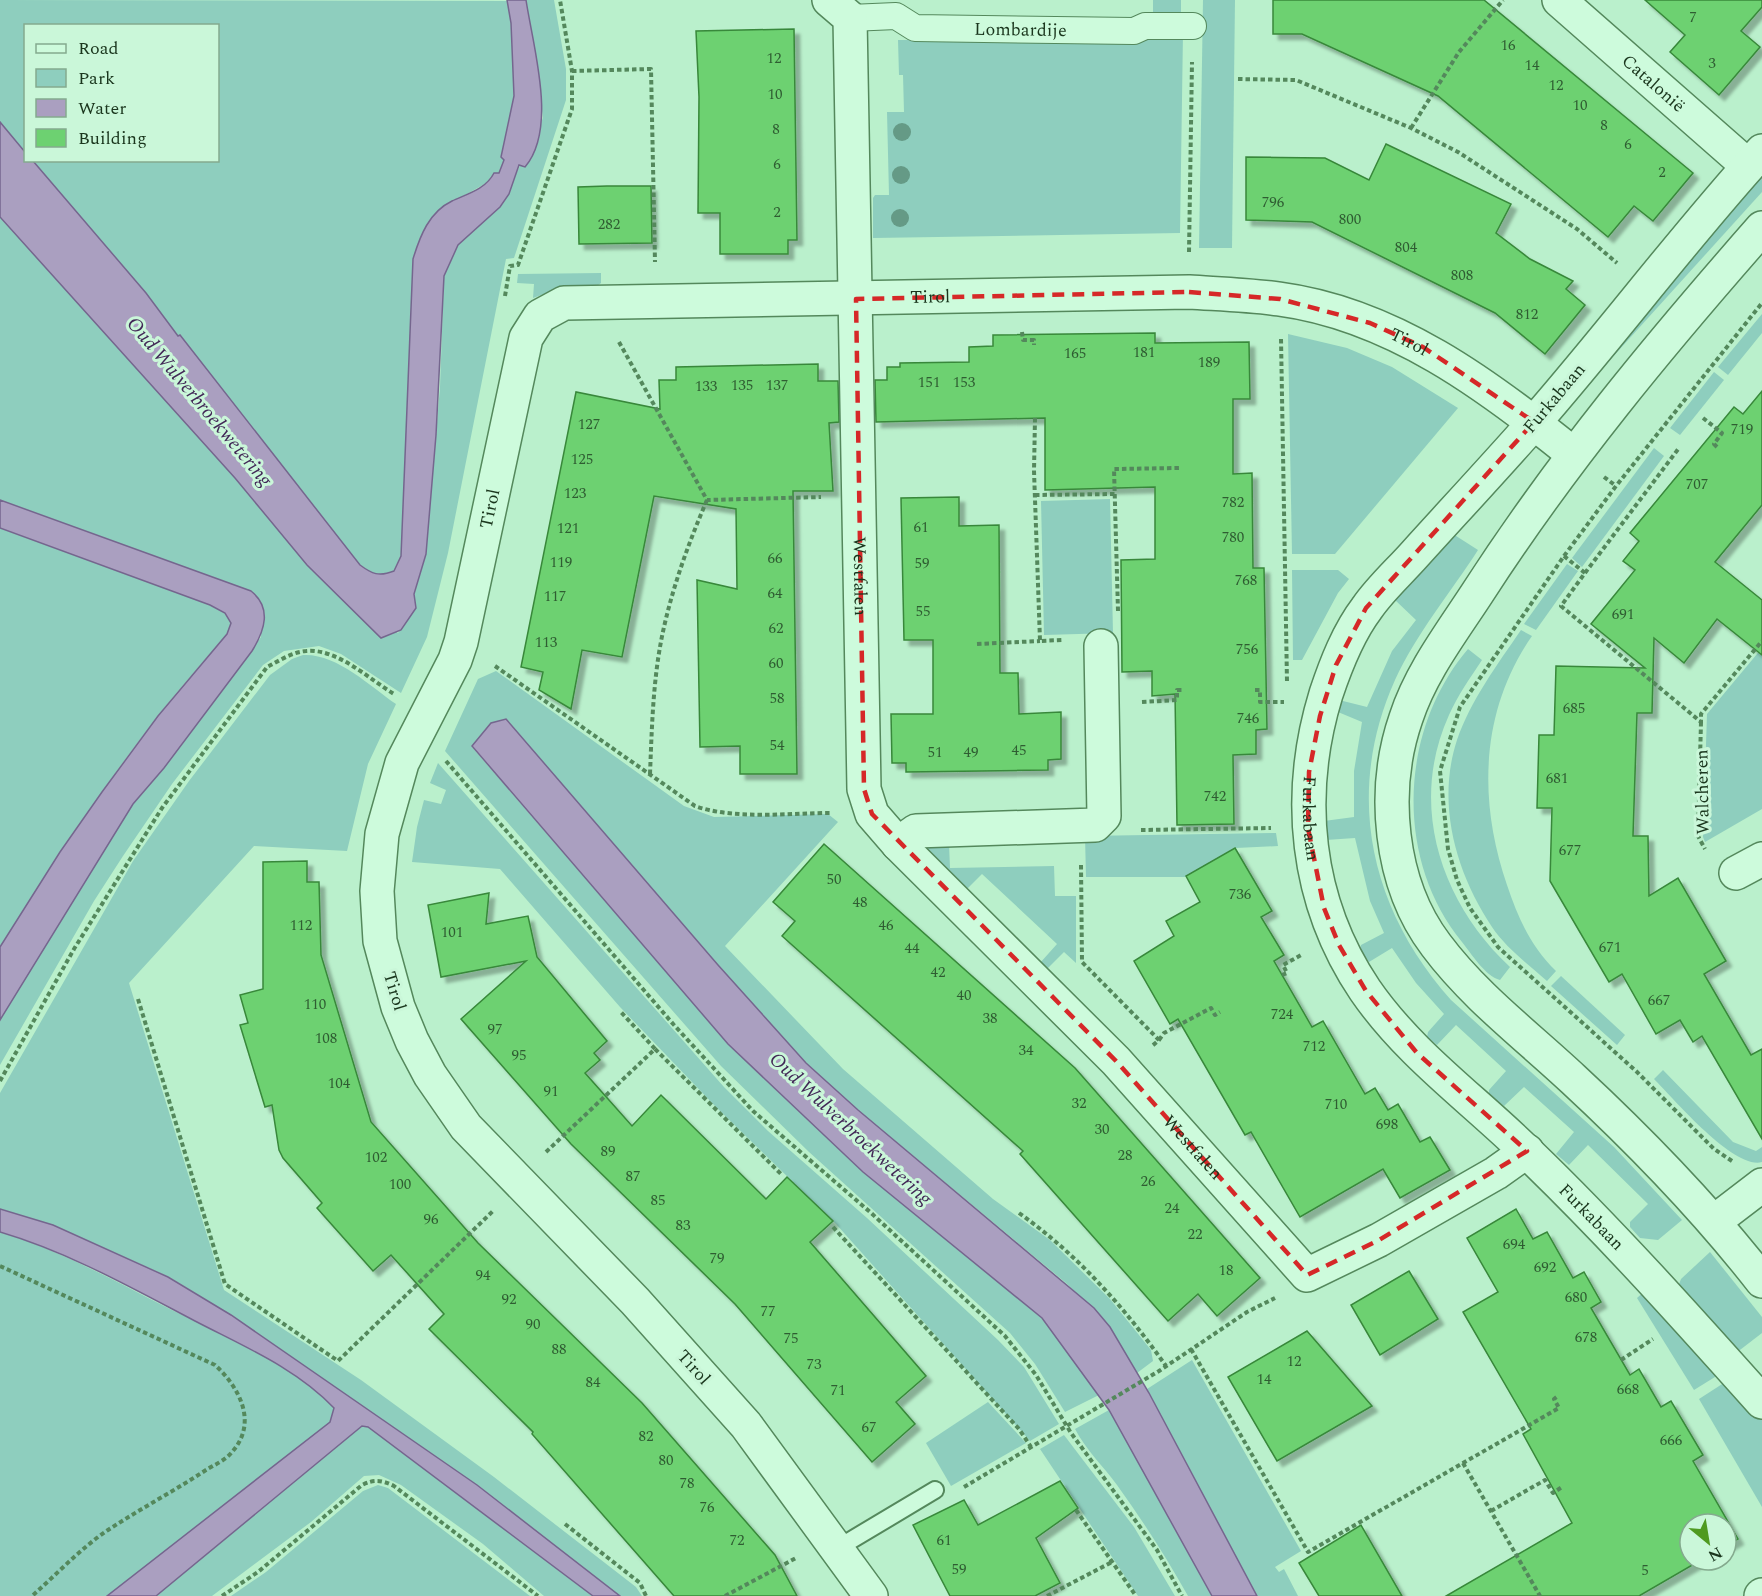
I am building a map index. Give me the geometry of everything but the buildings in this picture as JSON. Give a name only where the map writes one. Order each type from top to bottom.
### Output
[{"type":"street","name":"Catalonië","points":[[1559,0],[1755,158]]},
{"type":"street","name":"Lombardije","points":[[856,299],[839,9],[896,16],[915,28],[1134,31],[1145,26],[1193,26]]},
{"type":"street","name":"Furkabaan","points":[[1755,158],[1645,286],[1534,422],[1366,609],[1336,665],[1320,716],[1309,772],[1308,828],[1314,870],[1324,908],[1339,945],[1366,991],[1417,1053],[1527,1152],[1650,1276],[1762,1402]]},
{"type":"street","points":[[1762,228],[1667,336],[1573,454],[1494,567],[1427,670],[1406,717],[1394,763],[1395,848],[1407,891],[1435,944],[1473,987],[1610,1113],[1716,1221],[1762,1281]]},
{"type":"street","name":"Tirol","points":[[871,1596],[746,1425],[635,1301],[466,1127],[430,1075],[398,1007],[380,941],[377,891],[382,834],[402,763],[455,660],[461,642],[526,338],[540,316],[564,303],[1189,292],[1280,299],[1370,323],[1424,347],[1534,422],[1573,454]]},
{"type":"street","name":"Westfalen","points":[[856,299],[864,789],[872,814],[898,844],[1126,1072],[1307,1275]]},
{"type":"street","points":[[898,844],[916,831],[1088,825],[1104,816],[1101,642]]},
{"type":"street","points":[[1307,1275],[1379,1240],[1496,1173],[1527,1152]]},
{"type":"street","points":[[1716,1221],[1762,1185]]},
{"type":"lane","points":[[838,1548],[935,1491]]},
{"type":"path","points":[[504,301],[510,266],[518,265],[572,109],[572,71],[560,0]]},
{"type":"path","points":[[1411,128],[1459,52],[1503,0]]},
{"type":"path","points":[[1189,292],[1193,26]]},
{"type":"path","points":[[572,71],[651,69],[656,301]]},
{"type":"path","points":[[1238,79],[1296,80],[1411,128],[1458,152],[1577,230],[1645,286]]},
{"type":"path","points":[[1280,299],[1287,690]]},
{"type":"path","points":[[1733,1162],[1714,1149],[1636,1071],[1498,947],[1470,908],[1457,880],[1448,849],[1440,771],[1460,707],[1564,556],[1616,486],[1762,303]]},
{"type":"path","points":[[618,341],[707,500]]},
{"type":"path","points":[[1035,418],[1040,641]]},
{"type":"path","points":[[1703,418],[1722,433],[1714,444],[1717,447]]},
{"type":"path","points":[[1679,448],[1561,606],[1701,722]]},
{"type":"path","points":[[977,644],[1040,641],[1101,642],[1118,638],[1114,469],[1179,468]]},
{"type":"path","points":[[1035,495],[1115,494]]},
{"type":"path","points":[[707,500],[858,496]]},
{"type":"path","points":[[650,774],[654,694],[664,628],[683,558],[707,500]]},
{"type":"path","points":[[1564,556],[1586,573]]},
{"type":"path","points":[[1701,722],[1701,714],[1762,640]]},
{"type":"path","points":[[461,642],[695,806],[709,811],[872,814]]},
{"type":"path","points":[[0,1081],[74,949],[162,808],[267,667],[288,656],[306,651],[336,657],[400,699],[416,738],[442,756],[674,1025],[753,1111],[870,1212],[1005,1336],[1036,1376],[1068,1426],[1157,1550],[1182,1596]]},
{"type":"path","points":[[1102,703],[1177,700],[1177,690],[1182,690]]},
{"type":"path","points":[[1255,690],[1260,690],[1260,702],[1287,702],[1288,710]]},
{"type":"path","name":"Walcheren","points":[[1701,722],[1698,836],[1723,883],[1749,866]]},
{"type":"path","points":[[1159,1040],[1083,962],[1088,825],[1122,830],[1308,828]]},
{"type":"path","points":[[138,999],[225,1284],[338,1361],[489,1217],[517,1179],[655,1049]]},
{"type":"path","points":[[1126,1072],[1164,1033],[1211,1008],[1215,1015],[1220,1012]]},
{"type":"path","points":[[621,1012],[655,1049],[782,1175]]},
{"type":"path","points":[[1019,1213],[1047,1233],[1105,1288],[1166,1366]]},
{"type":"path","points":[[832,1227],[1019,1429],[1031,1447]]},
{"type":"path","points":[[0,1266],[215,1365],[230,1379],[242,1400],[246,1422],[243,1436],[232,1454],[106,1531],[32,1596]]},
{"type":"path","points":[[935,1491],[958,1491],[1068,1426],[1090,1410],[1159,1371],[1230,1326],[1247,1312],[1280,1295],[1307,1275]]},
{"type":"path","points":[[1191,1349],[1308,1552],[1559,1408],[1554,1399],[1558,1396]]},
{"type":"path","points":[[1463,1463],[1540,1596]]},
{"type":"path","points":[[222,1596],[258,1572],[362,1485],[372,1480],[383,1481],[394,1486],[538,1596]]},
{"type":"path","points":[[1491,1511],[1545,1480],[1553,1492],[1562,1487]]},
{"type":"path","points":[[1076,1510],[1136,1596]]},
{"type":"path","points":[[565,1524],[640,1583],[646,1596]]},
{"type":"path","points":[[726,1596],[791,1559],[838,1548]]},
{"type":"path","points":[[1047,1596],[1112,1562]]},
{"type":"highlighted area","points":[[1189,292],[1280,299],[1370,323],[1423,347],[1534,422],[1366,608],[1336,665],[1320,716],[1309,772],[1308,828],[1324,908],[1339,945],[1366,991],[1417,1053],[1527,1151],[1379,1240],[1307,1275],[1116,1061],[872,814],[864,789],[856,299]]},
{"type":"green space","points":[[0,0],[508,1],[514,96],[501,157],[504,160],[499,173],[494,173],[488,182],[444,207],[413,259],[401,556],[394,571],[376,574],[360,565],[180,335],[178,336],[146,293],[34,162],[219,162],[219,24],[24,24],[24,151],[0,122]]},
{"type":"green space","points":[[526,0],[554,0],[566,69],[566,100],[514,258],[506,259],[448,553],[427,637],[401,693],[341,654],[319,646],[284,651],[263,665],[172,784],[123,856],[94,901],[0,1065],[0,1020],[18,987],[133,804],[164,768],[261,637],[251,591],[0,500],[0,217],[235,478],[307,565],[398,633],[416,608],[414,594],[426,554],[440,387],[444,276],[458,245],[500,207],[543,118]]},
{"type":"green space","points":[[1153,0],[1181,0],[1181,21],[1153,20]]},
{"type":"green space","points":[[1203,0],[1235,0],[1232,248],[1199,248]]},
{"type":"green space","points":[[1151,32],[1183,32],[1180,233],[873,238],[873,198],[875,195],[889,195],[887,112],[904,112],[903,75],[899,75],[898,40],[1141,41]]},
{"type":"green space","points":[[1762,164],[1762,192],[1600,371],[1595,368]]},
{"type":"green space","points":[[601,273],[601,283],[597,286],[563,287],[533,298],[534,284],[517,283],[518,274]]},
{"type":"green space","points":[[1762,314],[1762,333],[1728,375],[1718,367]]},
{"type":"green space","points":[[1288,334],[1347,348],[1392,367],[1458,408],[1335,554],[1292,554]]},
{"type":"green space","points":[[1714,372],[1724,380],[1680,435],[1670,428]]},
{"type":"green space","points":[[1654,448],[1664,456],[1582,567],[1572,558]]},
{"type":"green space","points":[[1110,499],[1113,633],[1044,635],[1041,501]]},
{"type":"green space","points":[[0,528],[210,605],[225,613],[231,623],[227,634],[165,707],[115,773],[56,859],[0,947]]},
{"type":"green space","points":[[1453,534],[1478,550],[1403,663],[1379,723],[1371,765],[1369,807],[1374,849],[1384,889],[1401,928],[1423,965],[1451,1000],[1614,1147],[1682,1220],[1658,1240],[1640,1238],[1630,1227],[1630,1222],[1648,1204],[1588,1145],[1569,1165],[1556,1154],[1574,1132],[1524,1087],[1504,1106],[1489,1094],[1489,1090],[1506,1071],[1456,1025],[1437,1045],[1427,1037],[1428,1032],[1444,1014],[1416,983],[1392,948],[1369,962],[1360,949],[1361,945],[1384,933],[1370,901],[1355,838],[1326,840],[1324,821],[1354,817],[1354,771],[1362,722],[1338,712],[1339,700],[1367,707],[1392,651],[1416,620],[1395,600]]},
{"type":"green space","points":[[1567,564],[1578,571],[1536,630],[1524,624]]},
{"type":"green space","points":[[1292,570],[1338,570],[1349,579],[1338,593],[1302,660],[1293,660]]},
{"type":"green space","points":[[1521,630],[1532,636],[1515,665],[1502,695],[1489,757],[1488,789],[1491,821],[1511,897],[1532,942],[1556,971],[1547,981],[1504,942],[1479,906],[1460,861],[1449,813],[1451,764],[1457,740],[1477,697]]},
{"type":"green space","points":[[1762,648],[1762,809],[1705,842],[1703,837],[1707,714]]},
{"type":"green space","points":[[1468,649],[1482,660],[1449,715],[1437,749],[1432,783],[1432,817],[1438,851],[1450,883],[1466,913],[1486,941],[1510,967],[1500,980],[1494,978],[1479,964],[1440,909],[1425,873],[1416,834],[1414,795],[1418,755],[1428,717],[1445,681]]},
{"type":"green space","points":[[303,655],[328,659],[340,665],[396,704],[368,764],[347,851],[254,846],[129,983],[224,1290],[361,1380],[494,1477],[636,1587],[642,1596],[620,1596],[477,1485],[231,1315],[169,1277],[53,1225],[0,1209],[0,1093],[133,861],[189,781],[270,675],[292,659]]},
{"type":"green space","points":[[496,671],[684,806],[714,817],[828,814],[838,822],[725,946],[843,1069],[993,1199],[1050,1240],[1110,1299],[1151,1350],[1153,1361],[1137,1373],[1110,1327],[1066,1283],[858,1110],[806,1063],[718,965],[506,719],[491,723],[472,747],[728,1044],[863,1172],[1042,1318],[1099,1395],[1065,1412],[1035,1364],[1010,1333],[809,1152],[721,1066],[445,751],[478,679]]},
{"type":"green space","points":[[438,763],[724,1087],[768,1131],[867,1218],[1024,1367],[1059,1424],[1030,1441],[836,1224],[716,1107],[620,1007],[500,869],[412,862],[424,800],[441,804],[446,790],[430,783]]},
{"type":"green space","points":[[1276,833],[1278,846],[1236,848],[1185,877],[1086,877],[1085,836]]},
{"type":"green space","points":[[937,839],[949,844],[950,868],[1054,866],[1055,896],[1076,896],[1076,963],[1064,952],[1046,970],[1040,963],[1057,944],[982,874],[966,890],[924,852]]},
{"type":"green space","points":[[1561,976],[1625,1035],[1617,1045],[1551,986]]},
{"type":"green space","points":[[1663,1070],[1733,1142],[1756,1151],[1762,1147],[1762,1162],[1750,1162],[1736,1155],[1705,1131],[1654,1079]]},
{"type":"green space","points":[[0,1232],[82,1265],[275,1362],[316,1391],[334,1408],[331,1422],[107,1596],[0,1596]]},
{"type":"green space","points":[[1710,1252],[1762,1317],[1762,1333],[1736,1353],[1678,1287],[1681,1279]]},
{"type":"green space","points":[[1646,1290],[1723,1372],[1694,1390],[1637,1298]]},
{"type":"green space","points":[[1192,1360],[1301,1551],[1275,1567],[1279,1572],[1284,1569],[1298,1596],[1257,1596],[1147,1389]]},
{"type":"green space","points":[[1730,1379],[1762,1414],[1762,1507],[1699,1399]]},
{"type":"green space","points":[[988,1402],[1026,1443],[951,1486],[926,1443]]},
{"type":"green space","points":[[1109,1410],[1212,1596],[1188,1596],[1136,1512],[1075,1429]]},
{"type":"green space","points":[[362,1426],[368,1427],[593,1596],[544,1596],[483,1544],[401,1485],[379,1475],[364,1476],[311,1522],[212,1596],[156,1596]]},
{"type":"green space","points":[[1064,1435],[1134,1527],[1175,1596],[1138,1596],[1040,1449]]},
{"type":"green space","points":[[378,1485],[388,1488],[530,1596],[231,1596],[266,1572],[363,1491]]},
{"type":"water","name":"Oud Wulverbroekwetering","points":[[507,0],[526,0],[540,86],[542,109],[540,131],[535,151],[525,167],[519,165],[509,194],[500,207],[458,245],[444,276],[436,435],[426,554],[414,594],[416,608],[401,630],[381,638],[307,565],[235,478],[0,217],[0,122],[24,151],[24,162],[34,162],[146,293],[360,565],[376,574],[384,574],[394,571],[401,556],[413,259],[426,225],[437,211],[481,187],[491,179],[494,173],[499,173],[504,160],[501,157],[514,96],[511,23]]},
{"type":"water","points":[[0,500],[251,591],[262,605],[264,620],[252,651],[164,768],[133,804],[0,1020],[0,947],[60,852],[102,792],[158,716],[227,634],[231,623],[225,613],[210,605],[0,528]]},
{"type":"water","name":"Oud Wulverbroekwetering","points":[[506,719],[718,965],[806,1063],[858,1110],[1094,1308],[1110,1327],[1149,1393],[1257,1596],[1212,1596],[1109,1410],[1042,1318],[863,1172],[728,1044],[472,746],[491,723]]},
{"type":"water","points":[[0,1209],[53,1225],[168,1277],[231,1315],[477,1485],[620,1596],[593,1596],[368,1427],[362,1426],[156,1596],[107,1596],[330,1422],[334,1408],[286,1369],[250,1349],[99,1272],[50,1250],[0,1232]]}]
